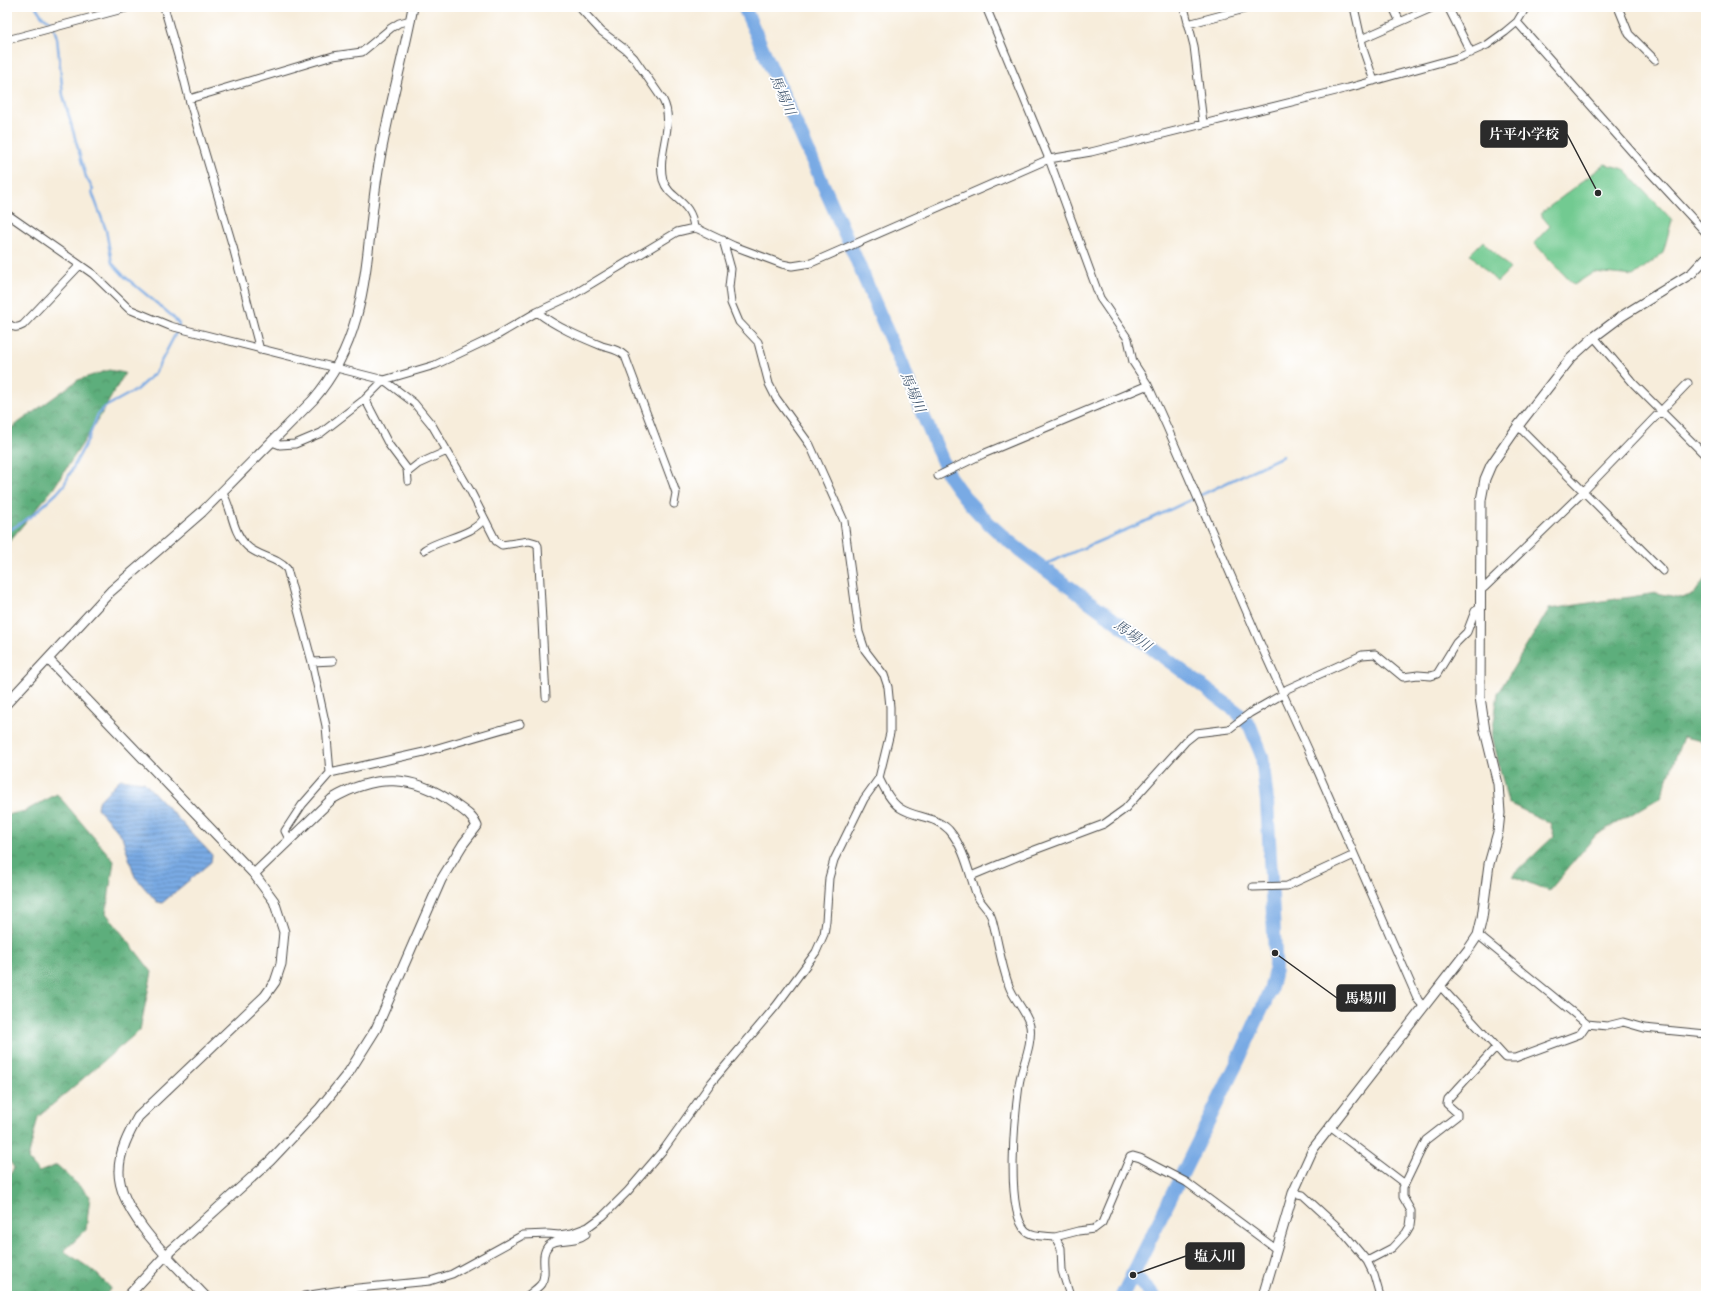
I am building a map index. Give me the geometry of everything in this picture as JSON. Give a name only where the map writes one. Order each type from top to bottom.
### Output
[{"type":"street","points":[[7,40],[130,7]]},
{"type":"street","points":[[164,7],[180,63],[188,99],[233,247],[260,350]]},
{"type":"street","points":[[7,703],[111,591],[202,512],[272,442],[322,390],[337,367],[348,344],[360,307],[379,164],[413,7]]},
{"type":"street","points":[[579,7],[601,31],[634,58],[663,100],[668,115],[662,165],[663,179],[667,187],[685,205],[690,213],[694,228]]},
{"type":"street","points":[[986,7],[1049,159],[1100,298],[1124,332],[1131,348],[1133,362],[1148,385],[1167,427],[1418,1000],[1424,1007]]},
{"type":"street","points":[[1184,7],[1194,46],[1203,123]]},
{"type":"street","points":[[1188,24],[1252,7]]},
{"type":"street","points":[[1354,7],[1361,39],[1374,81]]},
{"type":"street","points":[[1393,7],[1400,22]]},
{"type":"street","points":[[1361,39],[1434,7]]},
{"type":"street","points":[[1448,7],[1471,53]]},
{"type":"street","points":[[272,442],[280,445],[303,442],[329,428],[365,399],[384,380],[441,362],[496,336],[537,312],[571,296],[670,235],[694,228],[782,264],[792,266],[811,263],[1049,159],[1091,152],[1374,81],[1471,53],[1487,45],[1516,22],[1526,7]]},
{"type":"street","points":[[1618,7],[1629,34],[1655,60]]},
{"type":"street","points":[[188,99],[333,56],[362,52],[391,28],[399,23],[411,20]]},
{"type":"street","points":[[1516,22],[1706,234]]},
{"type":"street","points":[[7,214],[93,274],[129,309],[139,314],[170,326],[260,350],[337,367],[384,380],[421,410],[432,425],[447,451],[498,544],[507,545],[529,541],[534,542],[538,546],[546,697]]},
{"type":"street","points":[[304,1296],[348,1289],[430,1281],[452,1274],[522,1235],[559,1235],[585,1229],[603,1216],[650,1165],[712,1083],[749,1040],[811,959],[825,929],[829,878],[834,860],[864,799],[879,778],[890,733],[888,687],[884,675],[865,650],[859,632],[844,521],[810,445],[776,398],[769,384],[758,342],[739,322],[731,303],[729,287],[731,269],[722,240]]},
{"type":"street","points":[[1263,1296],[1293,1193],[1313,1149],[1468,950],[1478,935],[1482,918],[1489,864],[1498,832],[1500,813],[1498,784],[1481,714],[1480,697],[1481,500],[1485,479],[1491,465],[1518,426],[1571,358],[1594,337],[1622,316],[1692,273],[1706,258]]},
{"type":"street","points":[[7,323],[14,327],[23,325],[80,265]]},
{"type":"street","points":[[537,312],[562,327],[603,346],[619,350],[625,356],[676,493],[674,504]]},
{"type":"street","points":[[1594,337],[1612,360],[1660,411],[1706,456]]},
{"type":"street","points":[[1480,591],[1583,492],[1688,383]]},
{"type":"street","points":[[938,476],[983,454],[1148,385]]},
{"type":"street","points":[[365,399],[389,445],[402,461],[408,472],[408,481]]},
{"type":"street","points":[[1518,426],[1663,571]]},
{"type":"street","points":[[408,472],[418,464],[447,451]]},
{"type":"street","points":[[222,492],[228,501],[238,535],[247,546],[262,556],[279,562],[287,570],[312,662],[326,726],[330,773]]},
{"type":"street","points":[[424,550],[472,528],[482,522],[484,518]]},
{"type":"street","points":[[971,876],[1104,824],[1125,809],[1191,736],[1196,733],[1224,731],[1236,725],[1250,713],[1283,694],[1287,689],[1367,654],[1374,654],[1403,677],[1432,676],[1437,674],[1456,643],[1468,632],[1475,611],[1480,608]]},
{"type":"street","points":[[48,659],[254,874],[274,901],[284,932],[281,964],[275,982],[265,996],[138,1117],[125,1141],[119,1170],[122,1192],[132,1214],[166,1255],[205,1296]]},
{"type":"street","points":[[312,662],[333,660]]},
{"type":"street","points":[[289,839],[286,830],[302,805],[330,773],[424,752],[520,724]]},
{"type":"street","points":[[879,778],[890,797],[900,808],[942,824],[949,830],[958,843],[977,895],[990,913],[1001,962],[1012,994],[1030,1026],[1028,1052],[1019,1085],[1013,1162],[1014,1198],[1020,1221],[1026,1231],[1056,1237],[1078,1231],[1094,1229],[1099,1226],[1102,1223],[1130,1158],[1133,1156],[1140,1158],[1186,1182],[1276,1249]]},
{"type":"street","points":[[128,1296],[166,1255],[270,1161],[320,1108],[349,1072],[376,1029],[441,880],[477,826],[473,817],[439,793],[416,783],[394,780],[370,782],[345,791],[332,799],[254,874]]},
{"type":"street","points":[[1253,887],[1287,886],[1354,855]]},
{"type":"street","points":[[1478,935],[1587,1024],[1607,1026],[1624,1022],[1644,1028],[1706,1034]]},
{"type":"street","points":[[1440,986],[1506,1058],[1513,1059],[1580,1034],[1587,1024]]},
{"type":"street","points":[[1367,1261],[1396,1245],[1410,1226],[1411,1211],[1405,1202],[1402,1192],[1426,1140],[1456,1116],[1457,1113],[1447,1104],[1448,1100],[1496,1047]]},
{"type":"street","points":[[1330,1127],[1405,1184]]},
{"type":"street","points":[[1293,1193],[1304,1195],[1341,1230],[1367,1261],[1374,1275],[1380,1296]]},
{"type":"street","points":[[527,1296],[539,1286],[544,1277],[545,1250],[555,1241],[569,1241],[582,1237],[586,1234],[585,1229]]},
{"type":"street","points":[[1056,1237],[1061,1248],[1062,1272],[1070,1296]]},
{"type":"green space","points":[[1605,164],[1624,169],[1672,220],[1663,253],[1633,276],[1594,272],[1574,285],[1534,243],[1550,226],[1540,214]]},
{"type":"green space","points":[[1483,241],[1510,269],[1497,282],[1470,254]]},
{"type":"green space","points":[[109,370],[125,373],[99,418],[53,489],[7,544],[7,430],[78,380]]},
{"type":"green space","points":[[1706,577],[1706,742],[1683,737],[1661,797],[1596,835],[1549,891],[1512,876],[1554,836],[1550,823],[1508,803],[1492,735],[1498,693],[1549,609],[1657,593],[1681,598],[1694,594]]},
{"type":"green space","points":[[57,794],[114,861],[106,913],[152,972],[140,1030],[38,1117],[28,1159],[39,1172],[57,1165],[90,1196],[86,1230],[64,1251],[94,1271],[111,1288],[105,1296],[7,1296],[7,1179],[14,1168],[7,1157],[7,815],[25,811]]},
{"type":"water","points":[[120,779],[144,782],[212,855],[211,862],[162,903],[157,902],[135,877],[122,836],[97,808],[98,802]]},
{"type":"waterway","points":[[7,532],[33,515],[64,485],[88,439],[98,414],[105,407],[136,390],[155,373],[177,331],[179,324],[172,316],[124,276],[112,263],[106,230],[92,192],[93,189],[86,177],[63,95],[57,38],[52,22],[42,16],[36,7]]},
{"type":"waterway","name":"馬場川","points":[[744,7],[854,254],[949,476],[977,512],[993,528],[1028,557],[1237,712],[1250,726],[1262,756],[1267,801],[1275,953],[1275,970],[1270,991],[1237,1063],[1122,1296]]},
{"type":"waterway","points":[[1041,566],[1142,523],[1283,456]]},
{"type":"waterway","points":[[1132,1274],[1154,1296]]},
{"type":"place","name":"片平小学校","points":[[1598,193]]},
{"type":"place","name":"馬場川","points":[[1275,953]]},
{"type":"place","name":"塩入川","points":[[1133,1275]]}]
